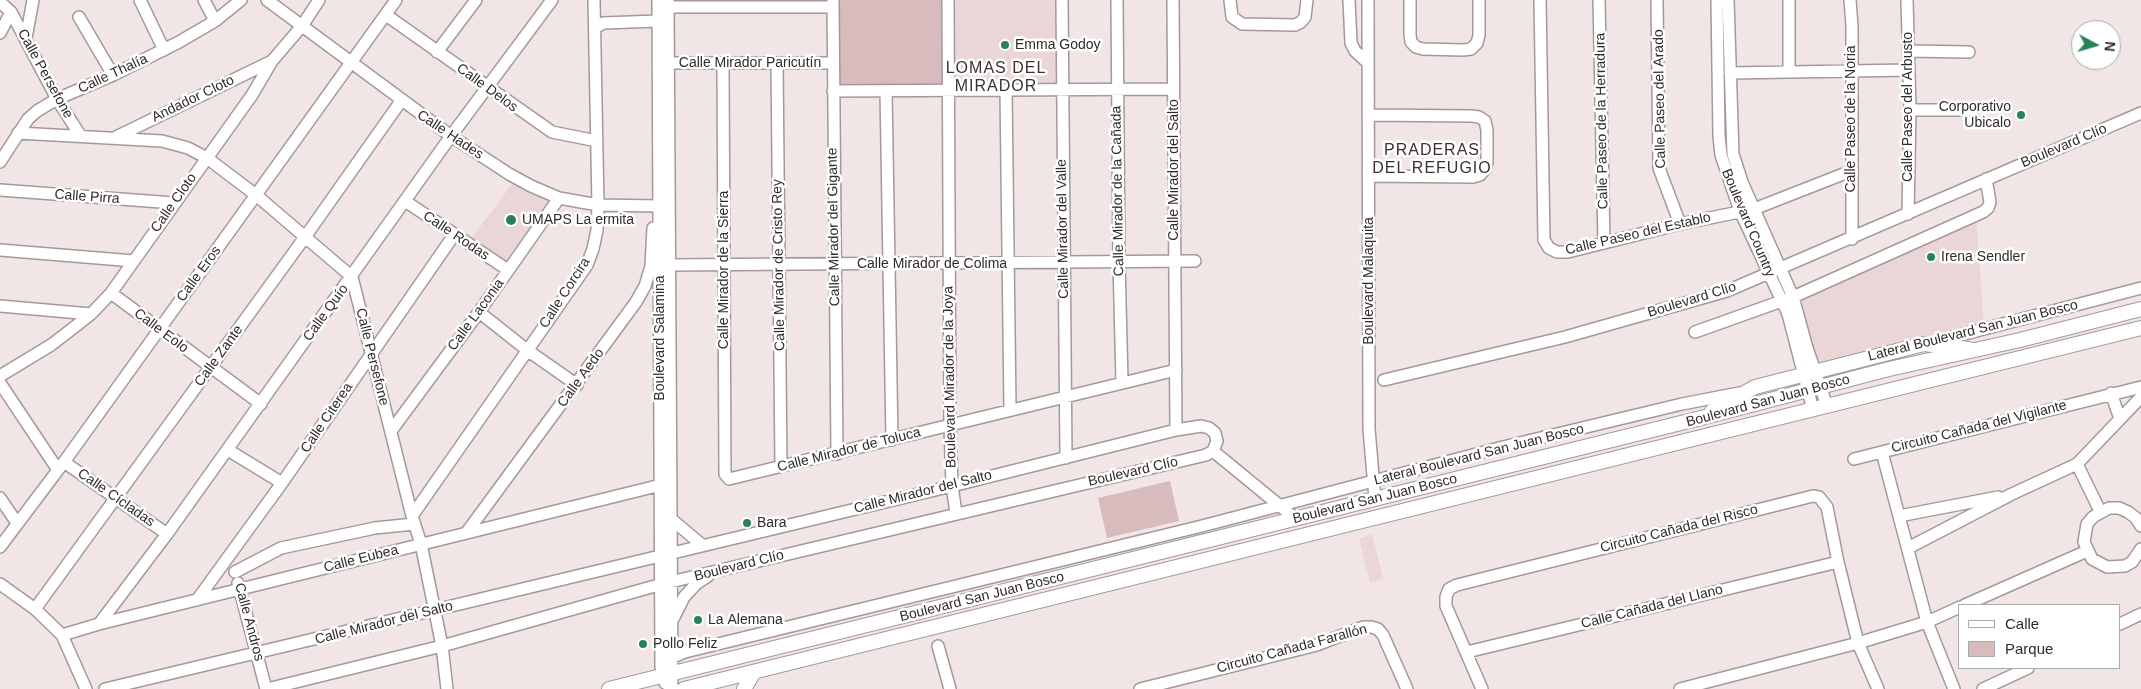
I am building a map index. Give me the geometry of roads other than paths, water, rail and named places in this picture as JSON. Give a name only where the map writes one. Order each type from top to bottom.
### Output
[{"type":"main road","name":"Boulevard San Juan Bosco","points":[[674,684],[711,663],[1701,418],[1889,369],[1976,350],[2141,309]]},
{"type":"main road","name":"Boulevard San Juan Bosco","points":[[609,689],[729,681],[754,672],[2141,328]]},
{"type":"main road","name":"Lateral Boulevard San Juan Bosco","points":[[1745,392],[1755,387],[1924,344]]},
{"type":"main road","points":[[1924,344],[1976,350]]},
{"type":"main road","points":[[1884,354],[1893,390]]},
{"type":"main road","points":[[1701,418],[1745,392]]},
{"type":"main road","points":[[1259,528],[1264,547]]},
{"type":"main road","points":[[768,649],[762,653],[760,662],[771,668]]},
{"type":"main road","points":[[711,663],[729,681],[739,656]]},
{"type":"main road","points":[[744,689],[754,672]]},
{"type":"street","points":[[26,38],[34,0]]},
{"type":"street","points":[[140,0],[164,50]]},
{"type":"street","points":[[204,0],[215,21]]},
{"type":"street","name":"Calle Thalía","points":[[0,162],[28,119],[37,111],[58,99],[164,50],[215,21],[241,0]]},
{"type":"street","name":"Calle Hades","points":[[267,0],[353,62],[401,101],[509,174],[559,198],[598,205],[657,206]]},
{"type":"street","name":"Calle Cloto","points":[[0,376],[51,345],[91,314],[110,293],[252,95],[272,61],[302,26],[318,0]]},
{"type":"street","name":"Calle Eros","points":[[0,547],[61,466],[396,0]]},
{"type":"street","points":[[437,52],[476,0]]},
{"type":"street","name":"Calle Quío","points":[[99,624],[228,450],[451,136],[552,0]]},
{"type":"street","name":"Calle Corcira","points":[[413,520],[527,350],[587,265],[593,249],[598,205],[594,0]]},
{"type":"street","name":"Boulevard Salamina","points":[[658,0],[657,206],[661,484],[674,684]]},
{"type":"street","name":"Boulevard Mirador de la Joya","points":[[948,0],[950,424],[952,486],[956,513]]},
{"type":"street","name":"Calle Mirador del Valle","points":[[1062,0],[1061,90],[1066,458]]},
{"type":"street","name":"Calle Mirador de la Cañada","points":[[1117,0],[1122,382]]},
{"type":"street","name":"Calle Mirador del Salto","points":[[1173,0],[1176,430]]},
{"type":"street","points":[[1230,0],[1232,17],[1242,24],[1286,25],[1301,22],[1307,10],[1307,0]]},
{"type":"street","points":[[1349,0],[1351,42],[1368,63]]},
{"type":"street","name":"Boulevard Malaquita","points":[[1368,0],[1369,429],[1375,499]]},
{"type":"street","points":[[1410,0],[1410,35],[1411,42],[1416,47],[1423,49],[1463,50],[1471,49],[1479,35],[1479,0]]},
{"type":"street","name":"Calle Paseo del Establo","points":[[1540,0],[1544,240],[1549,248],[1557,252],[1568,252],[1680,224],[1754,209],[1851,171]]},
{"type":"street","name":"Calle Paseo de la Herradura","points":[[1599,0],[1604,243]]},
{"type":"street","name":"Calle Paseo del Arado","points":[[1658,0],[1660,168],[1680,224]]},
{"type":"street","name":"Boulevard Country","points":[[1717,0],[1719,136],[1721,155],[1740,211],[1768,273],[1788,299]]},
{"type":"street","name":"Boulevard Country","points":[[1728,0],[1733,154],[1754,209],[1782,268],[1788,299],[1807,348],[1810,374],[1815,388],[1827,406]]},
{"type":"street","points":[[1789,0],[1790,72]]},
{"type":"street","name":"Calle Paseo de la Noria","points":[[1850,0],[1852,26],[1852,239]]},
{"type":"street","name":"Calle Paseo del Arbusto","points":[[1907,0],[1910,110],[1908,214]]},
{"type":"street","name":"Calle Persefone","points":[[0,2],[11,12],[58,99],[80,135]]},
{"type":"street","points":[[668,4],[833,3]]},
{"type":"street","name":"Calle Mirador del Gigante","points":[[833,3],[836,454]]},
{"type":"street","name":"Boulevard Salamina","points":[[666,553],[670,518],[668,4]]},
{"type":"street","points":[[0,32],[11,12]]},
{"type":"street","name":"Calle Delos","points":[[386,15],[552,132],[597,141]]},
{"type":"street","points":[[80,17],[113,75]]},
{"type":"street","points":[[595,28],[603,23],[658,21]]},
{"type":"street","points":[[1909,51],[1969,52]]},
{"type":"street","name":"Andador Cloto","points":[[114,138],[272,61]]},
{"type":"street","name":"Calle Mirador Paricutín","points":[[668,63],[832,63]]},
{"type":"street","name":"Calle Mirador de Cristo Rey","points":[[777,63],[781,466]]},
{"type":"street","name":"Calle Mirador de la Sierra","points":[[722,64],[726,477]]},
{"type":"street","points":[[1730,73],[1909,70]]},
{"type":"street","points":[[833,91],[1173,89]]},
{"type":"street","points":[[1006,90],[1010,409]]},
{"type":"street","points":[[886,91],[892,440]]},
{"type":"street","name":"Calle Zante","points":[[35,610],[401,101]]},
{"type":"street","points":[[1910,110],[1973,110]]},
{"type":"street","name":"Boulevard Clío","points":[[1384,380],[1565,337],[1727,291],[1852,239],[2141,113]]},
{"type":"street","points":[[1368,176],[1473,177],[1480,175],[1485,170],[1487,162],[1488,130],[1485,121],[1479,117],[1472,116],[1369,116]]},
{"type":"street","name":"Calle Persefone","points":[[18,133],[80,135],[175,143],[188,148],[206,158],[256,195],[352,277],[390,431],[421,544],[442,646],[447,689]]},
{"type":"street","points":[[1695,332],[1788,299],[1982,212],[1988,208],[1990,202],[1986,179]]},
{"type":"street","name":"Calle Pirra","points":[[0,190],[174,203]]},
{"type":"street","name":"Calle Laconia","points":[[390,431],[559,198]]},
{"type":"street","name":"Calle Rodas","points":[[405,201],[508,270]]},
{"type":"street","name":"Calle Aedo","points":[[467,532],[577,385],[645,286],[650,266],[657,206]]},
{"type":"street","name":"Calle Citerea","points":[[197,600],[282,483],[454,235]]},
{"type":"street","points":[[0,250],[134,261]]},
{"type":"street","name":"Calle Mirador de Colima","points":[[669,265],[1063,264],[1195,261]]},
{"type":"street","name":"Lateral Boulevard San Juan Bosco","points":[[1924,344],[2141,288]]},
{"type":"street","name":"Calle Eolo","points":[[110,293],[260,404]]},
{"type":"street","points":[[2087,302],[2092,322]]},
{"type":"street","points":[[0,306],[91,314]]},
{"type":"street","points":[[478,312],[527,350],[577,385]]},
{"type":"street","name":"Calle Mirador de Toluca","points":[[726,477],[733,479],[1010,409],[1176,370]]},
{"type":"street","points":[[0,383],[61,466]]},
{"type":"street","name":"Circuito Cañada del Vigilante","points":[[1954,689],[1927,622],[1882,452],[2141,387]]},
{"type":"street","name":"Boulevard Country","points":[[1813,410],[1815,388]]},
{"type":"street","name":"Lateral Boulevard San Juan Bosco","points":[[671,658],[685,652],[888,604],[1280,506],[1503,447],[1663,408],[1745,392]]},
{"type":"street","points":[[2111,393],[2120,419]]},
{"type":"street","points":[[1908,548],[2012,494],[2077,464],[2141,397]]},
{"type":"street","name":"Calle Mirador del Salto","points":[[105,689],[666,553],[952,486],[1176,430],[1201,426],[1209,428],[1215,432],[1217,441],[1213,451]]},
{"type":"street","points":[[228,450],[282,483]]},
{"type":"street","points":[[1213,451],[1296,519]]},
{"type":"street","name":"Boulevard Clío","points":[[267,689],[442,646],[713,572],[1213,451]]},
{"type":"street","points":[[1854,459],[1882,452]]},
{"type":"street","points":[[2077,464],[2100,511]]},
{"type":"street","name":"Calle Cícladas","points":[[61,466],[117,498],[167,534]]},
{"type":"street","name":"Calle Eubea","points":[[62,635],[99,624],[661,484]]},
{"type":"street","points":[[1899,516],[2012,494]]},
{"type":"street","name":"Circuito Cañada del Risco","points":[[1482,689],[1446,606],[1446,597],[1449,589],[1456,585],[1808,497],[1819,497],[1827,508],[1858,643],[1878,689]]},
{"type":"street","points":[[0,498],[17,524]]},
{"type":"street","points":[[2139,519],[2119,508],[2109,508],[2100,511],[2087,524],[2084,542],[2092,558],[2107,567],[2137,566],[2141,549]]},
{"type":"street","points":[[670,518],[702,545]]},
{"type":"street","points":[[235,572],[281,548],[413,520]]},
{"type":"street","points":[[1967,604],[2087,551]]},
{"type":"street","name":"Calle Andros","points":[[230,555],[267,689]]},
{"type":"street","name":"Calle Cañada del Llano","points":[[1467,652],[1838,562]]},
{"type":"street","points":[[671,623],[678,606],[690,590],[713,572]]},
{"type":"street","points":[[0,584],[35,610],[62,635],[86,689]]},
{"type":"street","name":"Boulevard Salamina","points":[[666,584],[671,623],[671,658],[674,684]]},
{"type":"street","points":[[1680,689],[1858,643],[1927,622],[1958,608]]},
{"type":"street","points":[[2121,624],[2141,614]]},
{"type":"street","name":"Circuito Cañada Farallón","points":[[1140,689],[1317,644],[1363,627],[1378,629],[1383,635],[1405,688]]},
{"type":"street","points":[[938,646],[950,689]]},
{"type":"street","points":[[1983,689],[2026,669]]},
{"type":"place","name":"Emma Godoy","points":[[1005,45]]},
{"type":"place","name":"Corporativo Ubicalo","points":[[2021,115]]},
{"type":"place","name":"UMAPS La ermita","points":[[511,220]]},
{"type":"place","name":"Irena Sendler","points":[[1931,257]]},
{"type":"place","name":"Bara","points":[[747,523]]},
{"type":"place","name":"La Alemana","points":[[698,620]]},
{"type":"place","name":"Pollo Feliz","points":[[643,644]]},
{"type":"district","name":"LOMAS DEL MIRADOR","points":[[996,78]]},
{"type":"district","name":"PRADERAS DEL REFUGIO","points":[[1432,160]]}]
